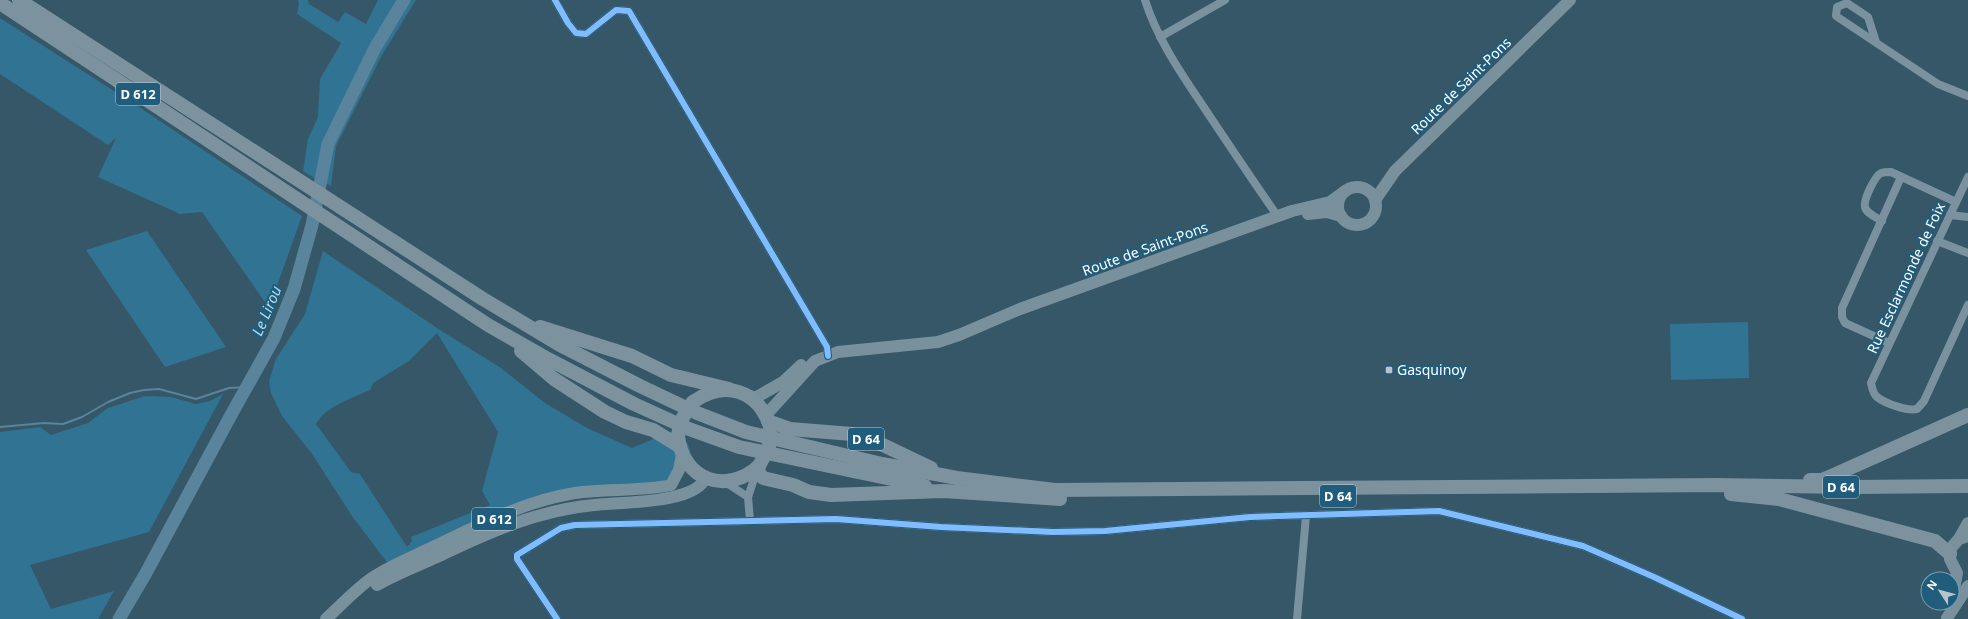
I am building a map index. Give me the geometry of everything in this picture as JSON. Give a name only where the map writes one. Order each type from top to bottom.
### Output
[{"type":"highway","name":"D 612","points":[[19,0],[483,299],[529,323],[632,356],[670,375],[735,391]]},
{"type":"highway","name":"D 612","points":[[0,4],[488,324],[554,379],[605,412],[653,430],[680,445]]},
{"type":"highway","points":[[483,299],[560,345],[640,386],[697,413],[739,429],[882,464],[957,478]]},
{"type":"highway","points":[[488,324],[548,359],[621,397],[689,429],[739,447],[944,491]]},
{"type":"highway","points":[[716,390],[735,391],[752,398],[760,406],[768,421],[769,447],[755,470],[739,480],[726,482],[705,478],[688,464],[680,445],[680,424],[685,412],[693,402],[704,394],[716,390]]},
{"type":"highway","points":[[1714,485],[1822,480],[1968,415]]},
{"type":"highway","name":"D 64","points":[[768,421],[790,429],[852,434],[957,478],[1055,490],[1714,485],[1852,487],[1968,486]]},
{"type":"highway","name":"D 64","points":[[755,470],[763,478],[809,492],[831,495],[944,491],[1055,499],[1968,492]]},
{"type":"highway","points":[[1731,494],[1779,499],[1935,541],[1942,545],[1950,554]]},
{"type":"main road","name":"Route de Saint-Pons","points":[[1548,23],[1566,0]]},
{"type":"main road","name":"Route de Saint-Pons","points":[[1375,200],[1395,171],[1570,0]]},
{"type":"main road","name":"Route de Saint-Pons","points":[[1363,188],[1374,184],[1395,171]]},
{"type":"main road","points":[[1353,187],[1363,188],[1370,193],[1375,200],[1374,213],[1370,219],[1363,224],[1350,223],[1341,216],[1338,203],[1345,191],[1353,187]]},
{"type":"main road","name":"Route de Saint-Pons","points":[[735,391],[755,398],[783,382],[814,354],[938,342],[1020,310],[1292,212],[1330,202],[1345,191]]},
{"type":"main road","name":"Route de Saint-Pons","points":[[1278,218],[1327,212],[1341,216]]},
{"type":"main road","name":"Route de Saint-Pons","points":[[768,421],[815,361],[828,352]]},
{"type":"main road","name":"D 612","points":[[326,619],[370,580],[455,536],[520,508],[544,500],[574,493],[604,490],[659,488],[671,484],[679,470],[680,445]]},
{"type":"main road","name":"D 612","points":[[336,609],[384,581],[476,538],[532,517],[564,508],[671,498],[694,490],[704,482],[705,478]]},
{"type":"main road","points":[[1956,571],[1950,559],[1950,554],[1954,542],[1963,537],[1968,523]]},
{"type":"main road","points":[[1955,568],[1968,574]]},
{"type":"main road","points":[[1947,619],[1968,586]]},
{"type":"street","points":[[555,0],[568,23],[576,33],[586,34],[616,10],[629,11],[828,352]]},
{"type":"street","points":[[1145,0],[1160,38],[1190,86],[1278,218]]},
{"type":"street","points":[[1160,38],[1225,0]]},
{"type":"street","points":[[1876,42],[1868,17],[1847,3],[1837,7],[1836,16],[1938,84],[1968,96]]},
{"type":"street","points":[[1882,221],[1865,207],[1865,200],[1876,177],[1880,174],[1891,172],[1956,202]]},
{"type":"street","points":[[1889,343],[1845,323],[1842,317],[1842,308],[1901,177]]},
{"type":"street","name":"Rue Esclarmonde de Foix","points":[[1968,177],[1937,240],[1871,383],[1872,390],[1877,397],[1908,410],[1917,409],[1924,401],[1968,305]]},
{"type":"street","points":[[1950,215],[1968,217]]},
{"type":"street","points":[[1937,240],[1968,253]]},
{"type":"street","points":[[750,521],[748,497],[754,479],[755,470]]},
{"type":"street","points":[[726,482],[748,497]]},
{"type":"street","points":[[557,619],[519,563],[517,556],[560,528],[575,525],[836,519],[941,528],[1053,532],[1105,531],[1250,517],[1439,511],[1583,546],[1654,577],[1742,619]]},
{"type":"street","points":[[1297,619],[1306,516]]},
{"type":"shaded area","points":[[298,0],[308,0],[309,4],[338,22],[345,12],[366,24],[378,0],[399,0],[360,69],[342,105],[326,141],[317,180],[303,171],[308,139],[318,117],[320,79],[341,43],[297,14],[299,4]]},
{"type":"shaded area","points":[[408,0],[416,0],[382,55],[336,146],[331,186],[322,181],[331,143],[378,49]]},
{"type":"shaded area","points":[[0,18],[142,109],[302,216],[269,308],[202,212],[180,214],[98,177],[116,138],[108,145],[0,74]]},
{"type":"shaded area","points":[[147,231],[226,347],[165,367],[86,250]]},
{"type":"shaded area","points":[[323,251],[440,330],[501,368],[545,403],[587,428],[632,448],[677,429],[684,437],[688,445],[690,458],[688,465],[684,471],[669,482],[578,490],[389,565],[352,516],[312,454],[282,416],[271,393],[269,381],[276,359],[305,314]],"holes":[[[437,333],[498,432],[482,491],[490,505],[411,537],[412,541],[407,547],[360,474],[351,472],[316,424],[320,418],[333,407],[370,390],[373,383],[409,361]]]},
{"type":"shaded area","points":[[1748,322],[1749,378],[1671,380],[1670,324]]},
{"type":"shaded area","points":[[223,394],[149,532],[30,565],[51,609],[114,591],[98,619],[0,619],[0,432],[40,427],[51,435],[88,423],[108,408],[145,396],[171,397],[196,404],[210,401]]},
{"type":"waterway","name":"Le Lirou","points":[[119,619],[146,573],[274,338],[294,289],[312,225],[328,144],[375,48],[404,0]]},
{"type":"waterway","points":[[0,427],[44,423],[63,424],[82,417],[108,402],[130,393],[144,390],[159,389],[196,399],[229,388],[247,387]]},
{"type":"cycle path","points":[[555,0],[568,23],[576,33],[586,34],[616,10],[629,11],[827,347],[828,356]]},
{"type":"cycle path","points":[[557,619],[517,559],[517,555],[561,528],[575,525],[836,519],[941,527],[1053,532],[1105,531],[1250,517],[1439,511],[1583,546],[1654,577],[1742,619]]},
{"type":"place","name":"Gasquinoy","points":[[1389,370]]}]
